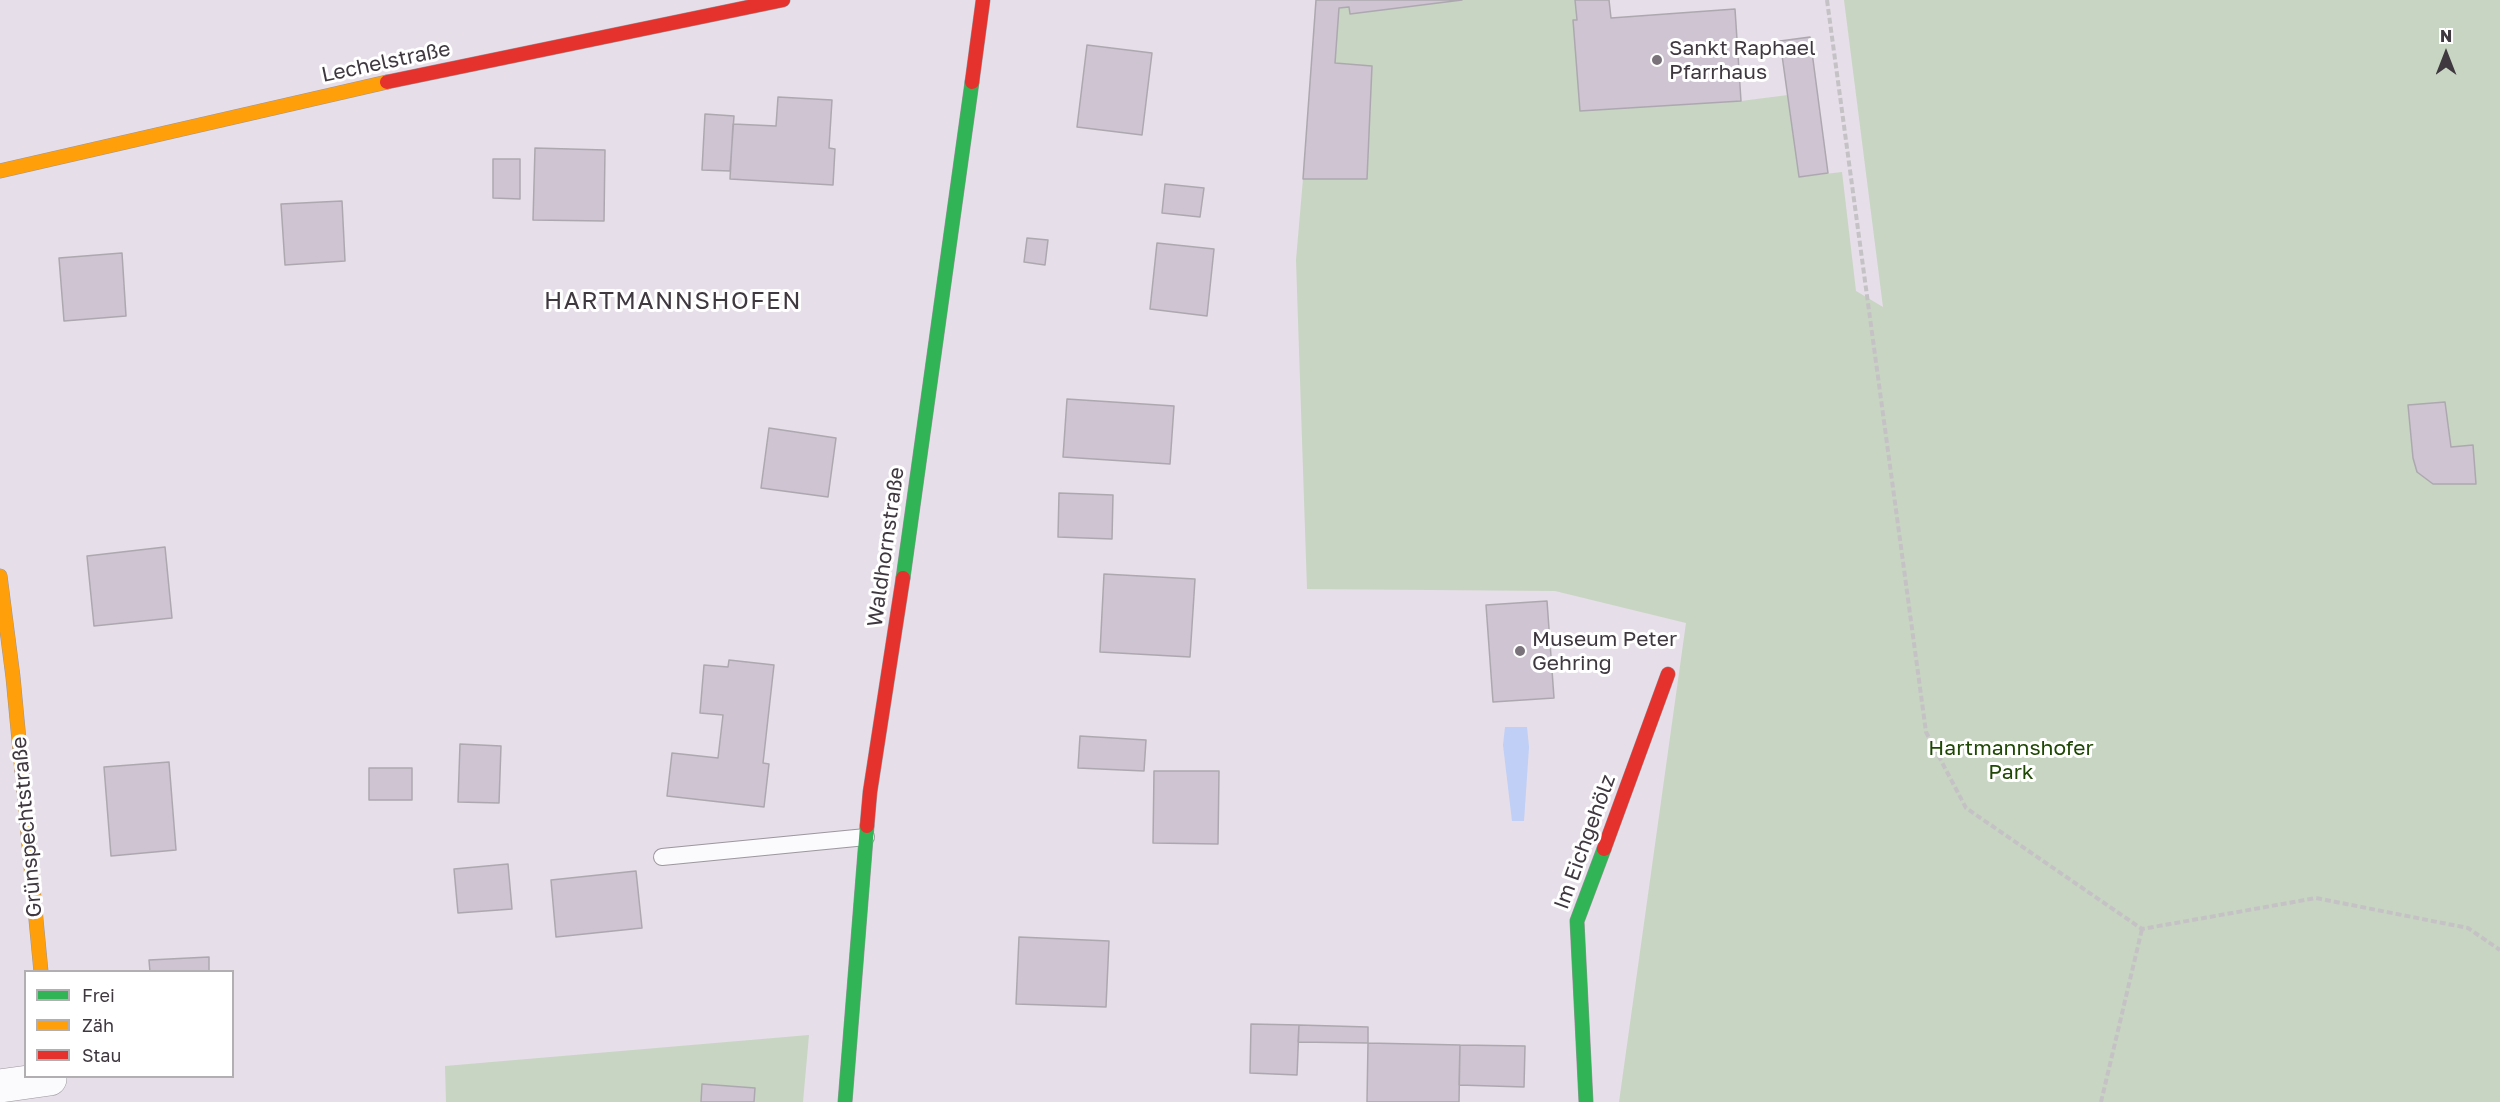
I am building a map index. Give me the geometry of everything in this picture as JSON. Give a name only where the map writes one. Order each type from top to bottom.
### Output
[{"type":"street","name":"Lechelstraße","points":[[0,171],[380,84],[783,0]]},
{"type":"street","name":"Waldhornstraße","points":[[845,1102],[870,792],[910,536],[983,0]]},
{"type":"street","name":"Grünspechtstraße","points":[[0,576],[13,677],[41,970]]},
{"type":"street","name":"Im Eichgehölz","points":[[1586,1102],[1577,921],[1668,674]]},
{"type":"street","points":[[0,1086],[50,1086]]},
{"type":"lane","points":[[662,857],[866,837]]},
{"type":"path","points":[[1827,0],[1926,732],[1966,808],[2142,929],[2316,898],[2468,928],[2500,950]]},
{"type":"path","points":[[2101,1102],[2142,929]]},
{"type":"green space","name":"Hartmannshofer Park","points":[[1462,0],[1575,0],[1577,20],[1573,20],[1580,111],[1741,101],[1788,95],[1799,177],[1842,172],[1856,291],[1883,307],[1844,0],[2500,0],[2500,1102],[1619,1102],[1686,623],[1555,591],[1307,589],[1296,260],[1303,179],[1367,178],[1372,66],[1335,63],[1339,8],[1349,7],[1350,14]]},
{"type":"green space","points":[[809,1035],[803,1102],[446,1102],[445,1066]]},
{"type":"water","points":[[1505,727],[1527,727],[1529,747],[1524,821],[1512,821],[1503,745]]},
{"type":"building","points":[[1316,0],[1462,0],[1350,14],[1349,7],[1339,8],[1335,63],[1372,66],[1367,179],[1303,179]]},
{"type":"building","name":"Sankt Raphael Pfarrhaus","points":[[1575,0],[1609,0],[1611,18],[1735,9],[1741,101],[1580,111],[1573,20],[1577,20]]},
{"type":"building","points":[[1810,37],[1828,173],[1799,177],[1780,41]]},
{"type":"building","points":[[1087,45],[1152,53],[1142,135],[1077,127]]},
{"type":"building","points":[[778,97],[832,100],[829,148],[835,149],[833,185],[730,179],[733,124],[776,126]]},
{"type":"building","points":[[705,114],[734,116],[730,171],[702,170]]},
{"type":"building","points":[[535,148],[605,150],[604,221],[533,220]]},
{"type":"building","points":[[493,159],[520,159],[520,199],[493,198]]},
{"type":"building","points":[[1165,184],[1204,188],[1200,217],[1162,213]]},
{"type":"building","points":[[342,201],[345,261],[285,265],[281,204]]},
{"type":"building","points":[[1027,238],[1048,240],[1045,265],[1024,262]]},
{"type":"building","points":[[1157,243],[1214,249],[1207,316],[1150,309]]},
{"type":"building","points":[[122,253],[126,316],[64,321],[59,258]]},
{"type":"building","points":[[1067,399],[1174,406],[1170,464],[1063,457]]},
{"type":"building","points":[[2445,402],[2451,447],[2473,445],[2476,484],[2433,484],[2417,472],[2413,458],[2408,405]]},
{"type":"building","points":[[769,428],[836,438],[828,497],[761,488]]},
{"type":"building","points":[[1059,493],[1113,495],[1112,539],[1058,537]]},
{"type":"building","points":[[165,547],[172,618],[94,626],[87,556]]},
{"type":"building","points":[[1104,574],[1195,579],[1190,657],[1100,652]]},
{"type":"building","name":"Museum Peter Gehring","points":[[1547,601],[1554,698],[1493,702],[1486,605]]},
{"type":"building","points":[[729,660],[774,665],[763,763],[769,764],[764,807],[667,796],[672,753],[718,758],[723,715],[700,713],[704,665],[728,667]]},
{"type":"building","points":[[1080,736],[1146,740],[1144,771],[1078,768]]},
{"type":"building","points":[[460,744],[501,746],[499,803],[458,802]]},
{"type":"building","points":[[169,762],[176,850],[111,856],[104,767]]},
{"type":"building","points":[[369,768],[412,768],[412,800],[369,800]]},
{"type":"building","points":[[1154,771],[1219,771],[1218,844],[1153,843]]},
{"type":"building","points":[[508,864],[512,909],[458,913],[454,869]]},
{"type":"building","points":[[636,871],[642,928],[556,937],[551,880]]},
{"type":"building","points":[[1019,937],[1109,941],[1106,1007],[1016,1004]]},
{"type":"building","points":[[209,957],[209,970],[150,970],[149,960]]},
{"type":"building","points":[[1251,1024],[1299,1025],[1297,1075],[1250,1073]]},
{"type":"building","points":[[1299,1025],[1368,1027],[1368,1043],[1298,1042]]},
{"type":"building","points":[[1368,1043],[1460,1045],[1459,1102],[1367,1102]]},
{"type":"building","points":[[1460,1045],[1525,1046],[1524,1087],[1459,1085]]},
{"type":"building","points":[[702,1084],[755,1088],[754,1102],[701,1102]]},
{"type":"traffic: fast","points":[[903,578],[972,82]]},
{"type":"traffic: fast","points":[[845,1102],[867,826]]},
{"type":"traffic: fast","points":[[1586,1102],[1577,921],[1604,849]]},
{"type":"traffic: slow","points":[[0,171],[387,82]]},
{"type":"traffic: slow","points":[[0,576],[13,677],[41,970]]},
{"type":"traffic: jam","points":[[387,82],[783,0]]},
{"type":"traffic: jam","points":[[972,82],[983,0]]},
{"type":"traffic: jam","points":[[867,826],[870,792],[903,578]]},
{"type":"traffic: jam","points":[[1604,849],[1668,674]]},
{"type":"place","name":"Sankt Raphael Pfarrhaus","points":[[1657,60]]},
{"type":"place","name":"Museum Peter Gehring","points":[[1520,651]]},
{"type":"district","name":"HARTMANNSHOFEN","points":[[673,301]]}]
